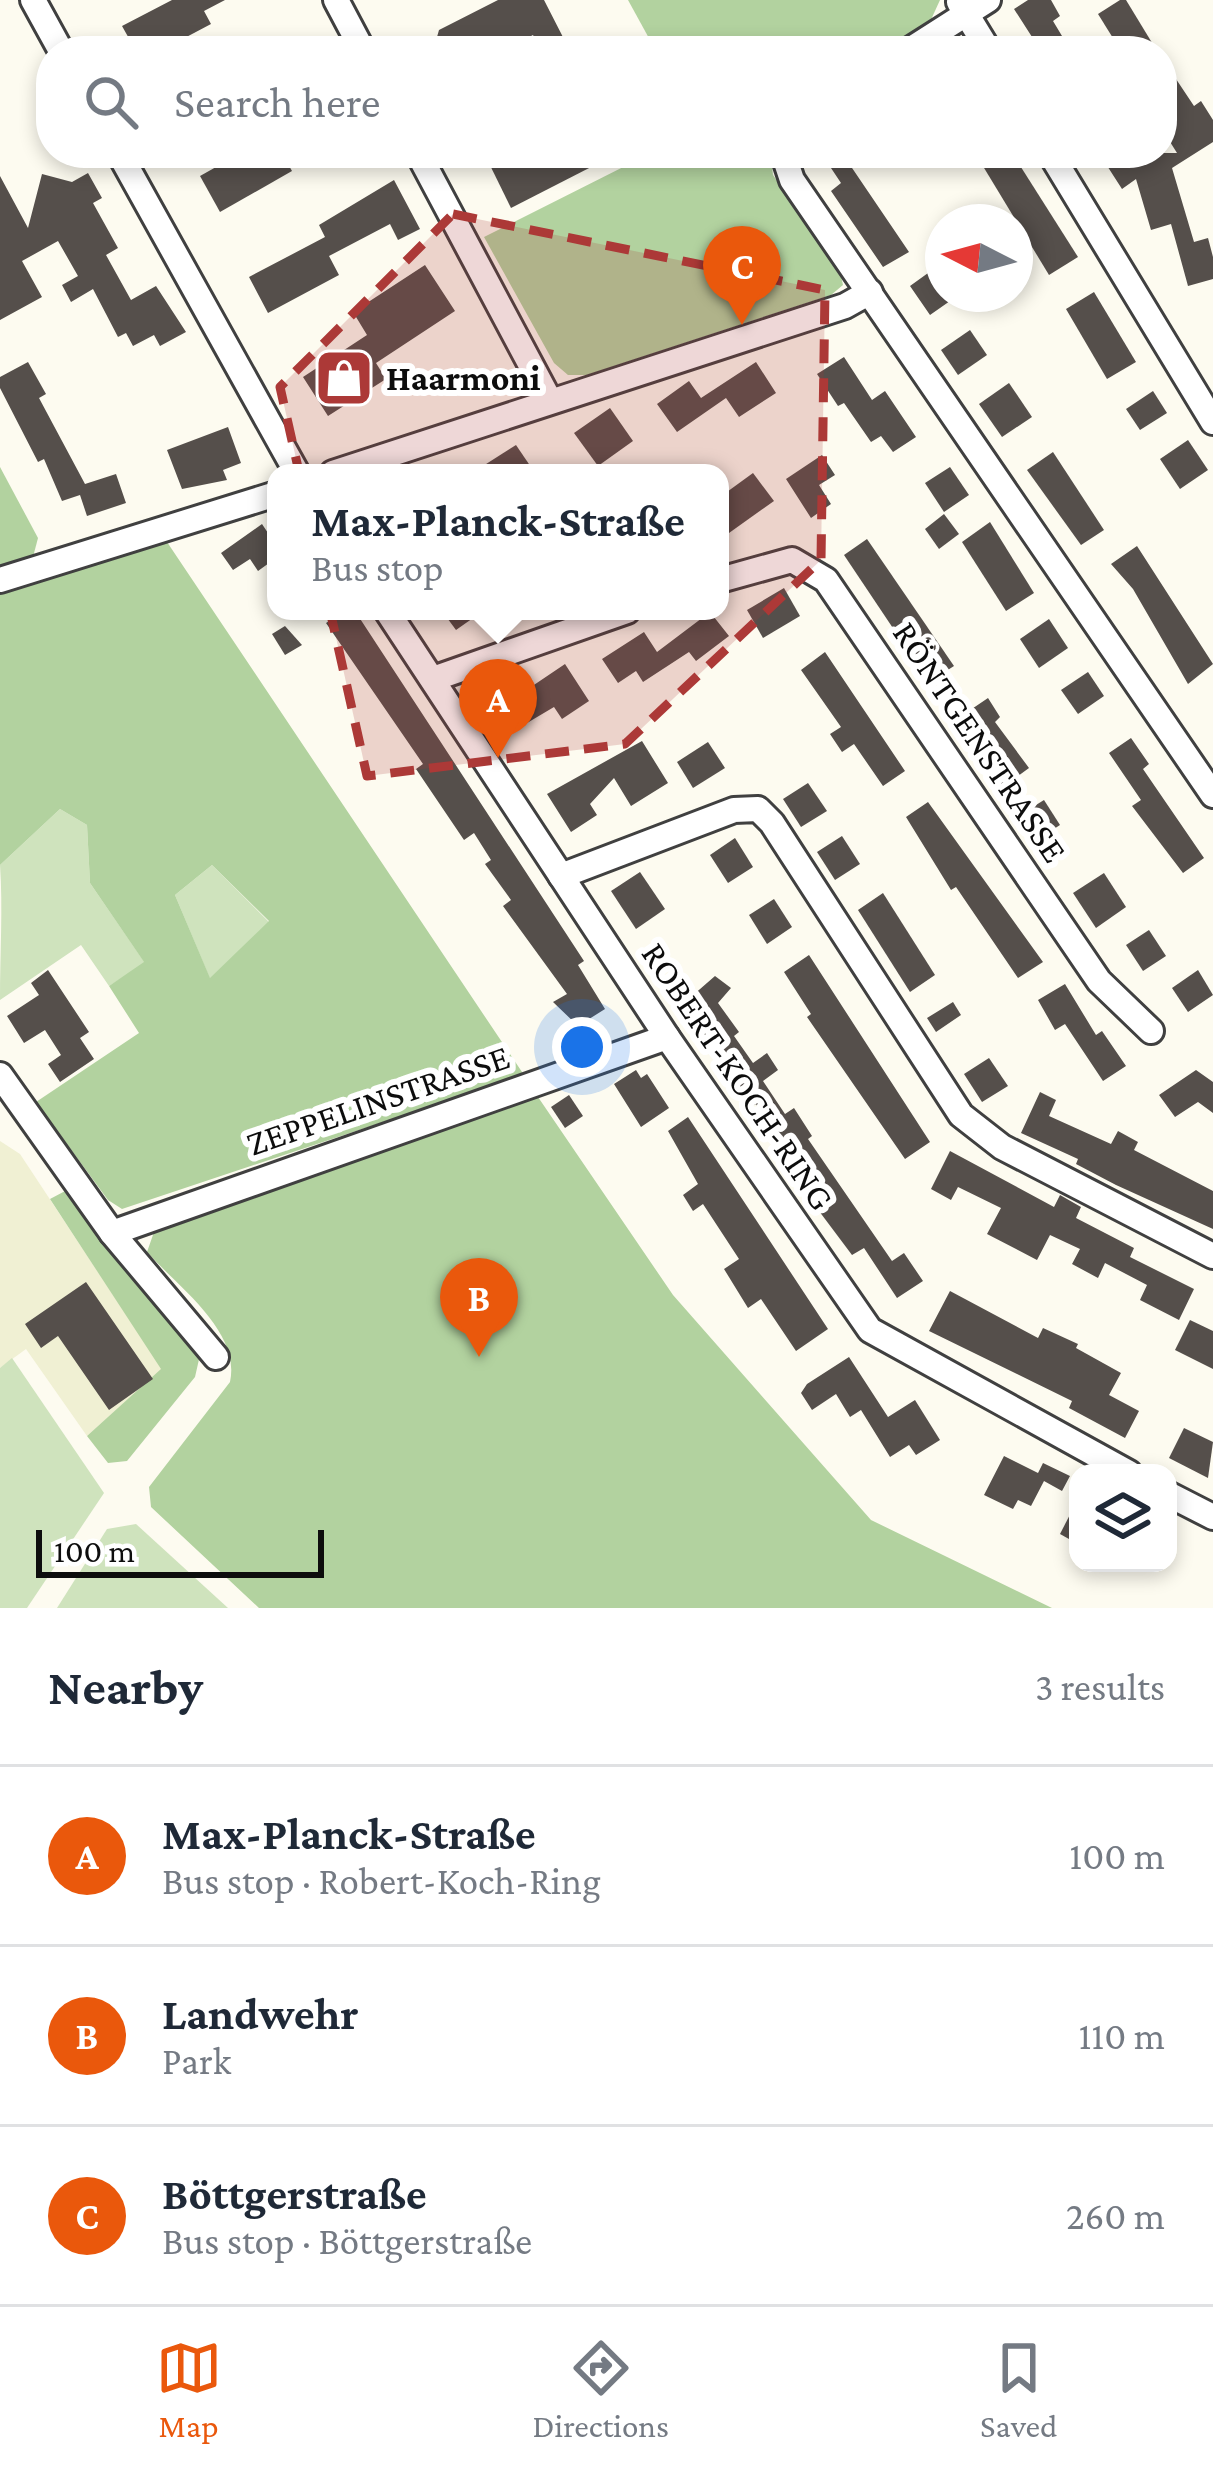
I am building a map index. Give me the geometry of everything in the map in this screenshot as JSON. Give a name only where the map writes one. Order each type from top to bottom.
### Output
[{"type":"street","points":[[33,0],[53,36]]},
{"type":"street","points":[[345,3],[357,36]]},
{"type":"street","points":[[929,36],[971,5],[983,36]]},
{"type":"street","points":[[126,168],[292,464]]},
{"type":"street","points":[[426,168],[550,401]]},
{"type":"street","points":[[788,168],[1213,795]]},
{"type":"street","points":[[1059,168],[1213,422]]},
{"type":"street","points":[[359,464],[845,306],[870,292]]},
{"type":"street","points":[[0,580],[267,497]]},
{"type":"street","name":"RÖNTGENSTRASSE","points":[[729,578],[792,560],[826,580],[1099,980],[1151,1031]]},
{"type":"street","name":"ROBERT-KOCH-RING","points":[[393,620],[667,1037],[870,1330],[1113,1464]]},
{"type":"street","points":[[433,680],[602,620]]},
{"type":"street","points":[[561,876],[734,810],[758,809],[772,823],[961,1114],[1002,1147],[1213,1256]]},
{"type":"street","name":"ZEPPELINSTRASSE","points":[[112,1232],[667,1037]]},
{"type":"street","points":[[0,1075],[112,1232],[216,1357]]},
{"type":"street","points":[[1177,1499],[1213,1517]]},
{"type":"highlighted area","points":[[453,214],[825,290],[821,560],[625,744],[367,776],[280,387]]},
{"type":"green space","points":[[628,0],[940,0],[929,24],[909,36],[648,36]]},
{"type":"green space","points":[[621,168],[772,168],[840,272],[843,285],[831,295],[587,375],[568,375],[554,363],[484,237]]},
{"type":"green space","points":[[0,467],[38,538],[33,557],[0,568]]},
{"type":"green space","points":[[163,536],[524,1075],[122,1209],[108,1200],[36,1102],[139,1033],[109,986],[144,962],[90,883],[87,825],[60,809],[0,865],[0,590]],"holes":[[[212,865],[269,921],[210,978],[175,895]]]},
{"type":"green space","points":[[60,809],[87,825],[90,883],[145,963],[109,986],[81,945],[0,1000],[0,865]]},
{"type":"green space","points":[[212,865],[269,922],[210,979],[175,895]]},
{"type":"green space","points":[[538,1097],[673,1295],[871,1520],[1052,1608],[259,1608],[151,1507],[149,1487],[230,1382],[231,1363],[217,1328],[147,1252],[154,1232]]},
{"type":"green space","points":[[0,1141],[20,1154],[162,1369],[87,1436],[26,1349],[0,1368]]},
{"type":"green space","points":[[67,1190],[99,1237],[200,1355],[195,1377],[127,1461],[108,1463],[87,1436],[161,1369],[50,1199]]},
{"type":"green space","points":[[12,1358],[104,1493],[27,1608],[0,1608],[0,1368]]},
{"type":"green space","points":[[136,1524],[228,1608],[57,1608],[107,1529]]},
{"type":"building","points":[[172,0],[225,0],[204,11],[211,24],[188,36],[128,36],[122,26]]},
{"type":"building","points":[[498,0],[544,0],[562,36],[437,36],[439,30]]},
{"type":"building","points":[[1028,0],[1051,0],[1060,16],[1053,21],[1062,36],[1031,36],[1014,9]]},
{"type":"building","points":[[1126,0],[1148,36],[1112,36],[1098,14]]},
{"type":"building","points":[[1177,80],[1194,106],[1201,101],[1213,120],[1213,142],[1177,165]]},
{"type":"building","points":[[214,168],[292,171],[220,212],[200,176]]},
{"type":"building","points":[[491,168],[589,168],[511,208]]},
{"type":"building","points":[[831,168],[852,168],[909,252],[883,267],[831,191],[841,183]]},
{"type":"building","points":[[984,168],[1022,168],[1078,257],[1049,275],[1033,249],[1033,204],[1006,204]]},
{"type":"building","points":[[1108,168],[1172,168],[1194,242],[1208,238],[1213,279],[1188,286],[1171,224],[1151,230],[1136,179],[1122,189]]},
{"type":"building","points":[[88,173],[102,198],[93,203],[118,248],[106,255],[131,300],[156,286],[186,332],[160,346],[154,335],[133,346],[126,333],[118,337],[93,289],[71,302],[62,285],[78,276],[58,241],[22,261],[42,297],[0,320],[0,176],[28,228],[42,174],[72,182]]},
{"type":"building","points":[[394,180],[420,229],[398,240],[390,224],[329,256],[339,275],[268,313],[249,277],[325,237],[319,225]]},
{"type":"building","points":[[425,265],[455,311],[376,363],[386,379],[328,416],[303,377],[367,335],[353,312]]},
{"type":"building","points":[[925,275],[925,308],[910,286]]},
{"type":"building","points":[[1094,292],[1136,362],[1107,379],[1066,309]]},
{"type":"building","points":[[970,330],[987,355],[958,375],[941,350]]},
{"type":"building","points":[[844,357],[872,400],[885,391],[916,437],[893,452],[881,436],[871,442],[844,403],[838,406],[817,374]]},
{"type":"building","points":[[28,362],[46,394],[39,398],[85,484],[116,474],[126,503],[87,516],[80,495],[62,501],[44,459],[38,462],[0,388],[0,377]]},
{"type":"building","points":[[756,362],[776,393],[739,417],[726,398],[677,432],[657,404],[689,381],[701,398]]},
{"type":"building","points":[[1009,383],[1032,417],[1002,437],[979,404]]},
{"type":"building","points":[[1153,391],[1167,413],[1140,430],[1126,409]]},
{"type":"building","points":[[610,408],[633,441],[597,464],[574,433]]},
{"type":"building","points":[[228,427],[241,463],[223,470],[227,480],[182,489],[167,450]]},
{"type":"building","points":[[1188,440],[1208,470],[1180,489],[1160,459]]},
{"type":"building","points":[[516,445],[529,464],[486,464]]},
{"type":"building","points":[[1053,452],[1104,530],[1081,545],[1027,470]]},
{"type":"building","points":[[822,455],[835,475],[819,485],[831,504],[811,518],[786,479]]},
{"type":"building","points":[[950,467],[969,495],[944,512],[925,483]]},
{"type":"building","points":[[753,473],[774,501],[729,533],[729,490]]},
{"type":"building","points":[[944,514],[959,534],[939,549],[925,529]]},
{"type":"building","points":[[990,522],[1034,593],[1006,611],[962,542]]},
{"type":"building","points":[[262,524],[267,532],[267,564],[258,571],[250,559],[233,570],[221,553]]},
{"type":"building","points":[[867,539],[954,666],[929,682],[844,555]]},
{"type":"building","points":[[1137,546],[1213,664],[1188,684],[1133,589],[1111,564]]},
{"type":"building","points":[[784,588],[800,616],[763,638],[747,610]]},
{"type":"building","points":[[1049,619],[1068,648],[1039,668],[1020,639]]},
{"type":"building","points":[[361,620],[584,961],[578,965],[605,1009],[578,1026],[553,1002],[567,994],[503,906],[511,900],[485,864],[491,860],[474,833],[464,840],[416,769],[423,764],[326,623]]},
{"type":"building","points":[[449,620],[470,620],[456,630]]},
{"type":"building","points":[[699,620],[716,620],[729,636],[696,661],[689,652],[643,682],[636,671],[618,683],[602,659],[644,632],[657,652]]},
{"type":"building","points":[[285,626],[302,645],[285,655],[272,634]]},
{"type":"building","points":[[825,652],[905,771],[883,786],[854,744],[842,752],[830,734],[841,727],[801,670]]},
{"type":"building","points":[[565,664],[589,701],[562,719],[554,707],[527,723],[520,713],[500,725],[483,697],[517,676],[525,691]]},
{"type":"building","points":[[1088,672],[1104,696],[1078,714],[1061,690]]},
{"type":"building","points":[[988,698],[1000,717],[995,722],[1029,768],[1003,787],[957,719]]},
{"type":"building","points":[[1131,738],[1149,764],[1143,769],[1204,858],[1183,873],[1132,806],[1141,800],[1109,753]]},
{"type":"building","points":[[642,741],[668,783],[631,806],[614,778],[590,804],[597,815],[571,832],[547,794]]},
{"type":"building","points":[[708,742],[725,768],[693,788],[677,762]]},
{"type":"building","points":[[808,783],[827,811],[801,827],[783,799]]},
{"type":"building","points":[[1044,800],[1060,825],[1037,840],[1020,815]]},
{"type":"building","points":[[928,802],[1043,962],[1018,978],[956,887],[951,890],[906,817]]},
{"type":"building","points":[[842,836],[860,864],[835,880],[817,852]]},
{"type":"building","points":[[735,838],[753,867],[728,883],[710,855]]},
{"type":"building","points":[[640,872],[665,909],[636,929],[611,891]]},
{"type":"building","points":[[1104,873],[1126,907],[1096,928],[1073,893]]},
{"type":"building","points":[[883,893],[935,975],[910,992],[858,910]]},
{"type":"building","points":[[774,899],[792,927],[767,944],[749,915]]},
{"type":"building","points":[[1149,930],[1166,956],[1143,971],[1126,945]]},
{"type":"building","points":[[809,955],[930,1142],[905,1159],[807,1017],[811,1014],[784,972]]},
{"type":"building","points":[[48,970],[89,1032],[80,1038],[94,1059],[60,1082],[48,1064],[61,1055],[45,1030],[24,1043],[7,1016],[39,995],[31,983]]},
{"type":"building","points":[[1198,970],[1213,995],[1188,1012],[1172,988]]},
{"type":"building","points":[[715,976],[731,988],[718,1003],[739,1032],[734,1036],[753,1063],[767,1053],[778,1070],[763,1081],[785,1114],[794,1108],[812,1136],[808,1139],[892,1261],[904,1253],[923,1281],[897,1298],[864,1248],[852,1255],[816,1207],[756,1104],[751,1107],[684,1003]]},
{"type":"building","points":[[1065,984],[1096,1035],[1102,1031],[1126,1066],[1103,1081],[1065,1024],[1055,1030],[1038,1000]]},
{"type":"building","points":[[953,1002],[961,1015],[936,1032],[927,1018]]},
{"type":"building","points":[[989,1058],[1008,1086],[982,1102],[964,1074]]},
{"type":"building","points":[[636,1070],[641,1078],[647,1074],[669,1108],[641,1127],[614,1084]]},
{"type":"building","points":[[1196,1070],[1213,1082],[1213,1113],[1198,1102],[1175,1117],[1159,1095]]},
{"type":"building","points":[[1040,1092],[1056,1100],[1049,1116],[1111,1144],[1118,1131],[1138,1142],[1134,1150],[1213,1191],[1213,1229],[1116,1185],[1076,1164],[1078,1159],[1021,1133]]},
{"type":"building","points":[[569,1095],[583,1116],[565,1128],[551,1107]]},
{"type":"building","points":[[688,1117],[828,1329],[796,1351],[761,1299],[748,1308],[724,1269],[739,1259],[703,1204],[693,1211],[683,1195],[698,1184],[668,1131]]},
{"type":"building","points":[[950,1151],[1054,1207],[1060,1195],[1081,1207],[1076,1218],[1134,1248],[1130,1257],[1194,1289],[1179,1320],[1140,1300],[1147,1285],[1105,1263],[1098,1278],[1072,1264],[1080,1249],[1050,1235],[1037,1260],[987,1234],[1001,1208],[958,1187],[951,1200],[931,1189]]},
{"type":"building","points":[[86,1282],[153,1379],[109,1410],[58,1336],[41,1348],[25,1324]]},
{"type":"building","points":[[950,1291],[1038,1338],[1043,1328],[1078,1344],[1076,1348],[1121,1373],[1109,1395],[1139,1411],[1125,1438],[1069,1408],[1072,1401],[929,1331]]},
{"type":"building","points":[[1190,1320],[1213,1331],[1213,1369],[1175,1350]]},
{"type":"building","points":[[849,1357],[888,1417],[915,1400],[940,1440],[916,1455],[909,1445],[890,1457],[861,1410],[850,1417],[836,1394],[812,1410],[801,1393],[807,1384]]},
{"type":"building","points":[[1184,1428],[1213,1442],[1208,1478],[1169,1458]]},
{"type":"building","points":[[1004,1456],[1038,1473],[1043,1463],[1069,1476],[1062,1491],[1044,1481],[1031,1506],[1018,1500],[1013,1509],[984,1495]]},
{"type":"building","points":[[1069,1516],[1069,1539],[1060,1534]]},
{"type":"place","name":"Böttgerstraße","points":[[742,325]]},
{"type":"place","name":"Haarmoni","points":[[344,378]]},
{"type":"place","name":"Max-Planck-Straße","points":[[498,758]]},
{"type":"place","name":"Landwehr","points":[[479,1357]]}]
